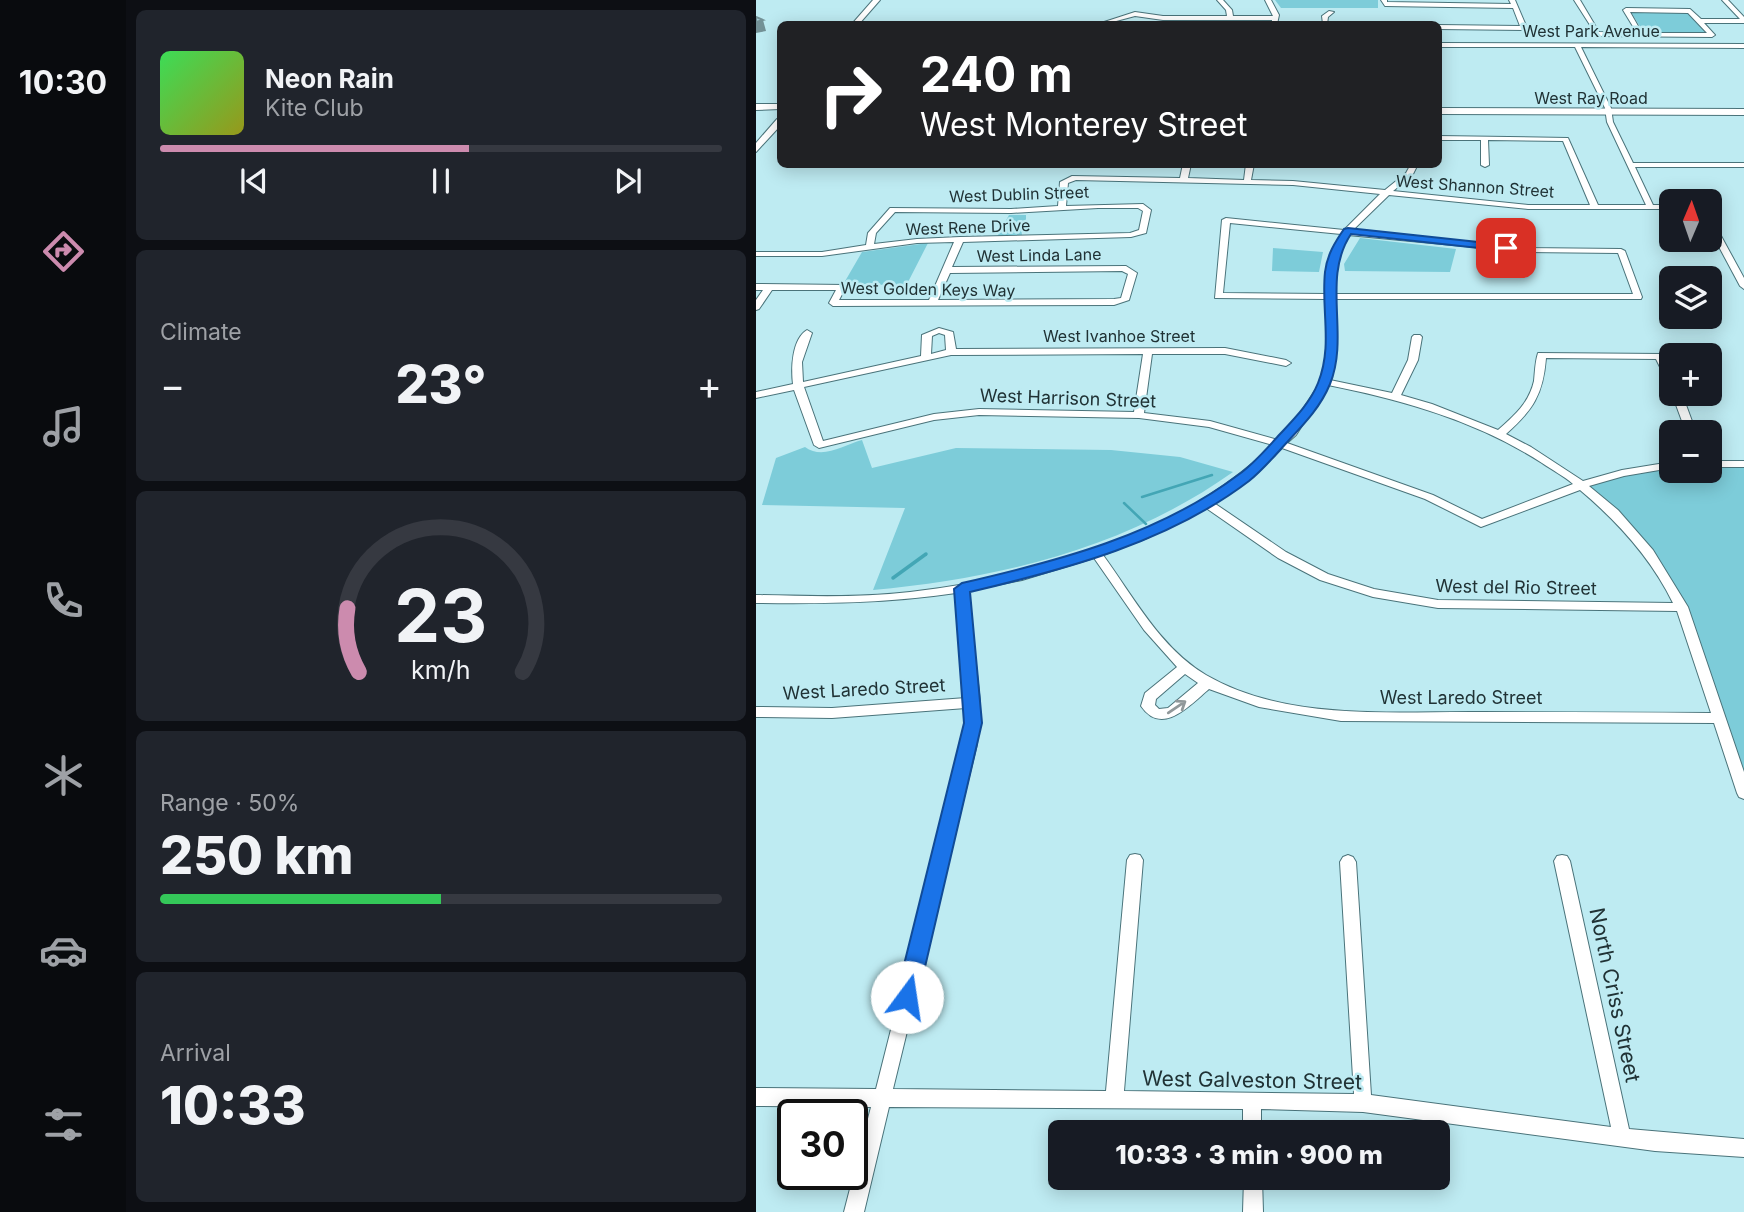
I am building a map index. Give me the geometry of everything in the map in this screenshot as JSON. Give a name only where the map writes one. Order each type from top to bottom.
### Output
[{"type":"main road","points":[[858,21],[877,0]]},
{"type":"main road","points":[[868,21],[886,0]]},
{"type":"main road","points":[[756,107],[777,111]]},
{"type":"main road","name":"West Ray Road","points":[[1442,111],[1744,118]]},
{"type":"main road","points":[[756,113],[777,112]]},
{"type":"main road","name":"West Ray Road","points":[[1442,117],[1744,112]]},
{"type":"main road","points":[[756,135],[777,115]]},
{"type":"main road","points":[[756,149],[777,117]]},
{"type":"street","points":[[1220,0],[1229,10],[1230,18]]},
{"type":"street","points":[[1111,21],[1135,14],[1163,18],[1275,21],[1274,7],[1268,0]]},
{"type":"street","points":[[1577,0],[1597,34],[1712,35]]},
{"type":"street","points":[[1647,0],[1654,10]]},
{"type":"street","points":[[1724,0],[1744,21]]},
{"type":"street","points":[[1385,2],[1514,3],[1524,28],[1442,27]]},
{"type":"street","points":[[1641,35],[1626,10],[1690,10],[1712,35]]},
{"type":"street","points":[[1325,21],[1325,16],[1331,12]]},
{"type":"street","points":[[1699,20],[1744,21]]},
{"type":"street","points":[[1674,35],[1676,43],[1683,46]]},
{"type":"street","name":"West Park Avenue","points":[[1442,45],[1744,46]]},
{"type":"street","points":[[1577,45],[1650,206]]},
{"type":"street","points":[[1442,138],[1566,139],[1595,207]]},
{"type":"street","points":[[1484,138],[1485,166]]},
{"type":"street","points":[[1631,165],[1744,165]]},
{"type":"street","points":[[1185,179],[1186,168]]},
{"type":"street","points":[[1247,181],[1249,168]]},
{"type":"street","points":[[756,599],[866,599],[962,589],[1029,574],[1096,553],[1156,529],[1207,503],[1245,477],[1280,444],[1311,409],[1325,382],[1334,338],[1331,272],[1337,247],[1348,231],[1411,168]]},
{"type":"street","name":"West Shannon Street","points":[[1062,208],[1062,188],[1068,179],[1247,181],[1528,207],[1659,206]]},
{"type":"street","name":"West Dublin Street","points":[[893,210],[1145,208],[1147,210],[1140,234]]},
{"type":"street","points":[[870,247],[872,233],[893,210]]},
{"type":"street","points":[[1226,220],[1526,250],[1621,251],[1637,297],[1218,296],[1226,220]]},
{"type":"street","name":"West Rene Drive","points":[[756,254],[822,254],[917,241],[1140,234]]},
{"type":"street","points":[[932,304],[960,239]]},
{"type":"street","points":[[1722,245],[1744,286]]},
{"type":"street","name":"West Linda Lane","points":[[948,270],[1077,267],[1130,270],[1133,273],[1125,300]]},
{"type":"street","name":"West Golden Keys Way","points":[[756,287],[842,287],[833,303],[1125,300]]},
{"type":"street","points":[[756,307],[769,287]]},
{"type":"street","points":[[926,356],[927,335],[934,330],[944,329],[950,334],[951,352]]},
{"type":"street","points":[[797,385],[796,360],[807,334]]},
{"type":"street","points":[[1396,395],[1413,360],[1418,337]]},
{"type":"street","name":"West Ivanhoe Street","points":[[756,395],[951,352],[1225,351],[1286,363]]},
{"type":"street","points":[[1139,415],[1148,352]]},
{"type":"street","points":[[1502,433],[1527,410],[1539,387],[1541,355],[1659,356]]},
{"type":"street","points":[[1325,382],[1396,395],[1502,433],[1582,485],[1623,521],[1648,552],[1682,607],[1744,793]]},
{"type":"street","name":"West Harrison Street","points":[[797,385],[819,445],[934,417],[979,412],[1139,415],[1210,424],[1280,444],[1429,497],[1481,523],[1582,485],[1640,468],[1659,466]]},
{"type":"street","points":[[1722,464],[1744,464]]},
{"type":"street","name":"West del Rio Street","points":[[1207,503],[1282,555],[1324,577],[1373,593],[1438,604],[1682,607]]},
{"type":"street","name":"West Laredo Street","points":[[1096,553],[1160,643],[1185,667],[1238,696],[1295,711],[1341,716],[1719,718]]},
{"type":"street","points":[[854,1212],[970,744],[973,702],[962,589]]},
{"type":"street","points":[[1185,667],[1150,697],[1148,706],[1156,714],[1171,713],[1209,682]]},
{"type":"street","name":"West Laredo Street","points":[[756,712],[858,711],[973,702]]},
{"type":"street","points":[[1114,1100],[1135,860]]},
{"type":"street","name":"North Criss Street","points":[[1562,861],[1622,1138]]},
{"type":"street","points":[[1348,862],[1363,1104]]},
{"type":"street","name":"West Galveston Street","points":[[756,1097],[1363,1104],[1622,1138],[1744,1148]]},
{"type":"street","points":[[1252,1101],[1252,1120]]},
{"type":"street","points":[[1253,1190],[1253,1212]]},
{"type":"shaded area","points":[[1275,0],[1378,0],[1378,8],[1281,8]]},
{"type":"shaded area","points":[[1631,12],[1688,12],[1707,34],[1644,33]]},
{"type":"shaded area","points":[[1009,215],[1026,215],[1026,224],[1021,225],[1022,236],[997,237]]},
{"type":"shaded area","points":[[1360,238],[1456,249],[1450,272],[1345,271],[1344,264]]},
{"type":"shaded area","points":[[928,243],[906,286],[844,283],[862,252]]},
{"type":"shaded area","points":[[1273,248],[1323,252],[1319,272],[1272,271]]},
{"type":"shaded area","points":[[862,440],[872,468],[956,448],[1111,450],[1180,457],[1233,472],[1150,521],[1061,555],[968,577],[873,590],[905,508],[762,505],[776,458],[805,447],[812,451],[826,452]]},
{"type":"shaded area","points":[[1722,464],[1744,464],[1744,781],[1688,623],[1648,552],[1582,485],[1640,468],[1659,466],[1659,483],[1722,483]]},
{"type":"waterway","points":[[1142,497],[1212,475]]},
{"type":"waterway","points":[[1124,503],[1146,524]]},
{"type":"waterway","points":[[893,578],[926,554]]},
{"type":"route","points":[[907,997],[973,723],[962,589],[1060,565],[1156,529],[1207,503],[1262,462],[1311,409],[1325,382],[1334,338],[1331,272],[1337,247],[1348,231],[1506,248]]}]
